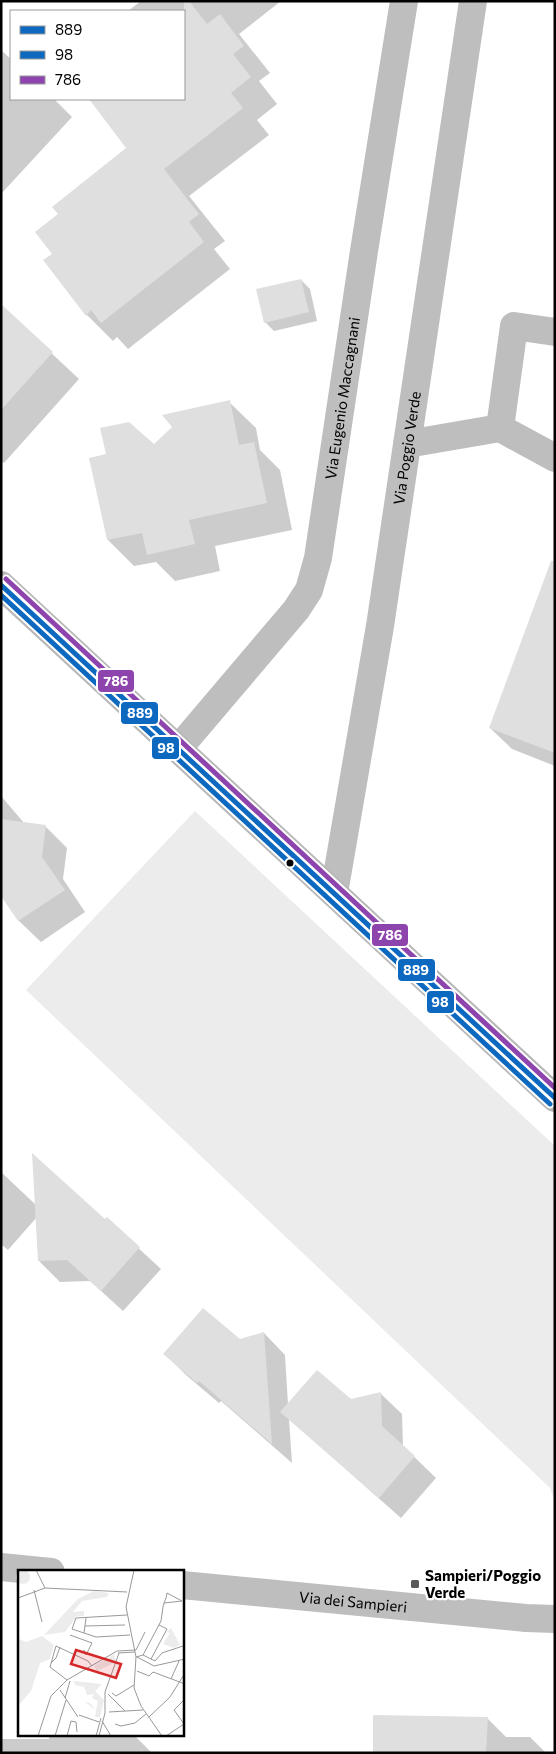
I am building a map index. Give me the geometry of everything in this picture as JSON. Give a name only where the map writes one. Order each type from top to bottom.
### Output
[{"type":"street","name":"Via Eugenio Maccagnani","points":[[178,749],[285,624],[309,590],[318,558],[404,1]]},
{"type":"street","name":"Via Poggio Verde","points":[[334,893],[380,626],[473,1]]},
{"type":"street","points":[[500,428],[514,326],[555,332]]},
{"type":"street","points":[[408,444],[500,428],[555,458]]},
{"type":"street","points":[[1,585],[555,1098]]},
{"type":"street","points":[[1,1567],[30,1570]]},
{"type":"street","name":"Via dei Sampieri","points":[[184,1585],[526,1618],[555,1619]]},
{"type":"shaded area","points":[[195,811],[555,1146],[555,1502],[550,1488],[26,990]]},
{"type":"building","points":[[184,1],[189,1],[207,24],[220,14],[244,46],[233,54],[251,77],[231,93],[243,108],[164,169],[199,214],[189,222],[204,242],[101,323],[91,310],[86,316],[43,260],[52,254],[35,232],[58,214],[52,207],[126,148],[90,100],[185,100]]},
{"type":"building","points":[[301,279],[309,312],[264,323],[256,289]]},
{"type":"building","points":[[1,304],[53,352],[1,410]]},
{"type":"building","points":[[230,400],[239,445],[254,442],[267,503],[189,520],[195,544],[147,555],[142,533],[107,540],[89,458],[106,454],[100,428],[129,422],[154,444],[172,427],[162,415]]},
{"type":"building","points":[[551,561],[555,561],[555,753],[489,728]]},
{"type":"building","points":[[1,819],[46,825],[42,857],[65,890],[18,921],[1,896]]},
{"type":"building","points":[[32,1153],[105,1219],[107,1217],[140,1247],[101,1291],[67,1260],[38,1261]]},
{"type":"building","points":[[203,1308],[240,1339],[264,1332],[272,1444],[199,1381],[197,1383],[163,1354]]},
{"type":"building","points":[[317,1370],[351,1399],[381,1392],[382,1426],[415,1456],[379,1498],[280,1412]]},
{"type":"building","points":[[373,1715],[488,1717],[486,1753],[373,1753]]},
{"type":"transit line","name":"786","points":[[6,579],[555,1088]]},
{"type":"transit line","name":"889","points":[[1,585],[555,1098]]},
{"type":"transit line","name":"98","points":[[1,595],[550,1104]]},
{"type":"place","name":"Sampieri/Poggio Verde","points":[[415,1584]]}]
